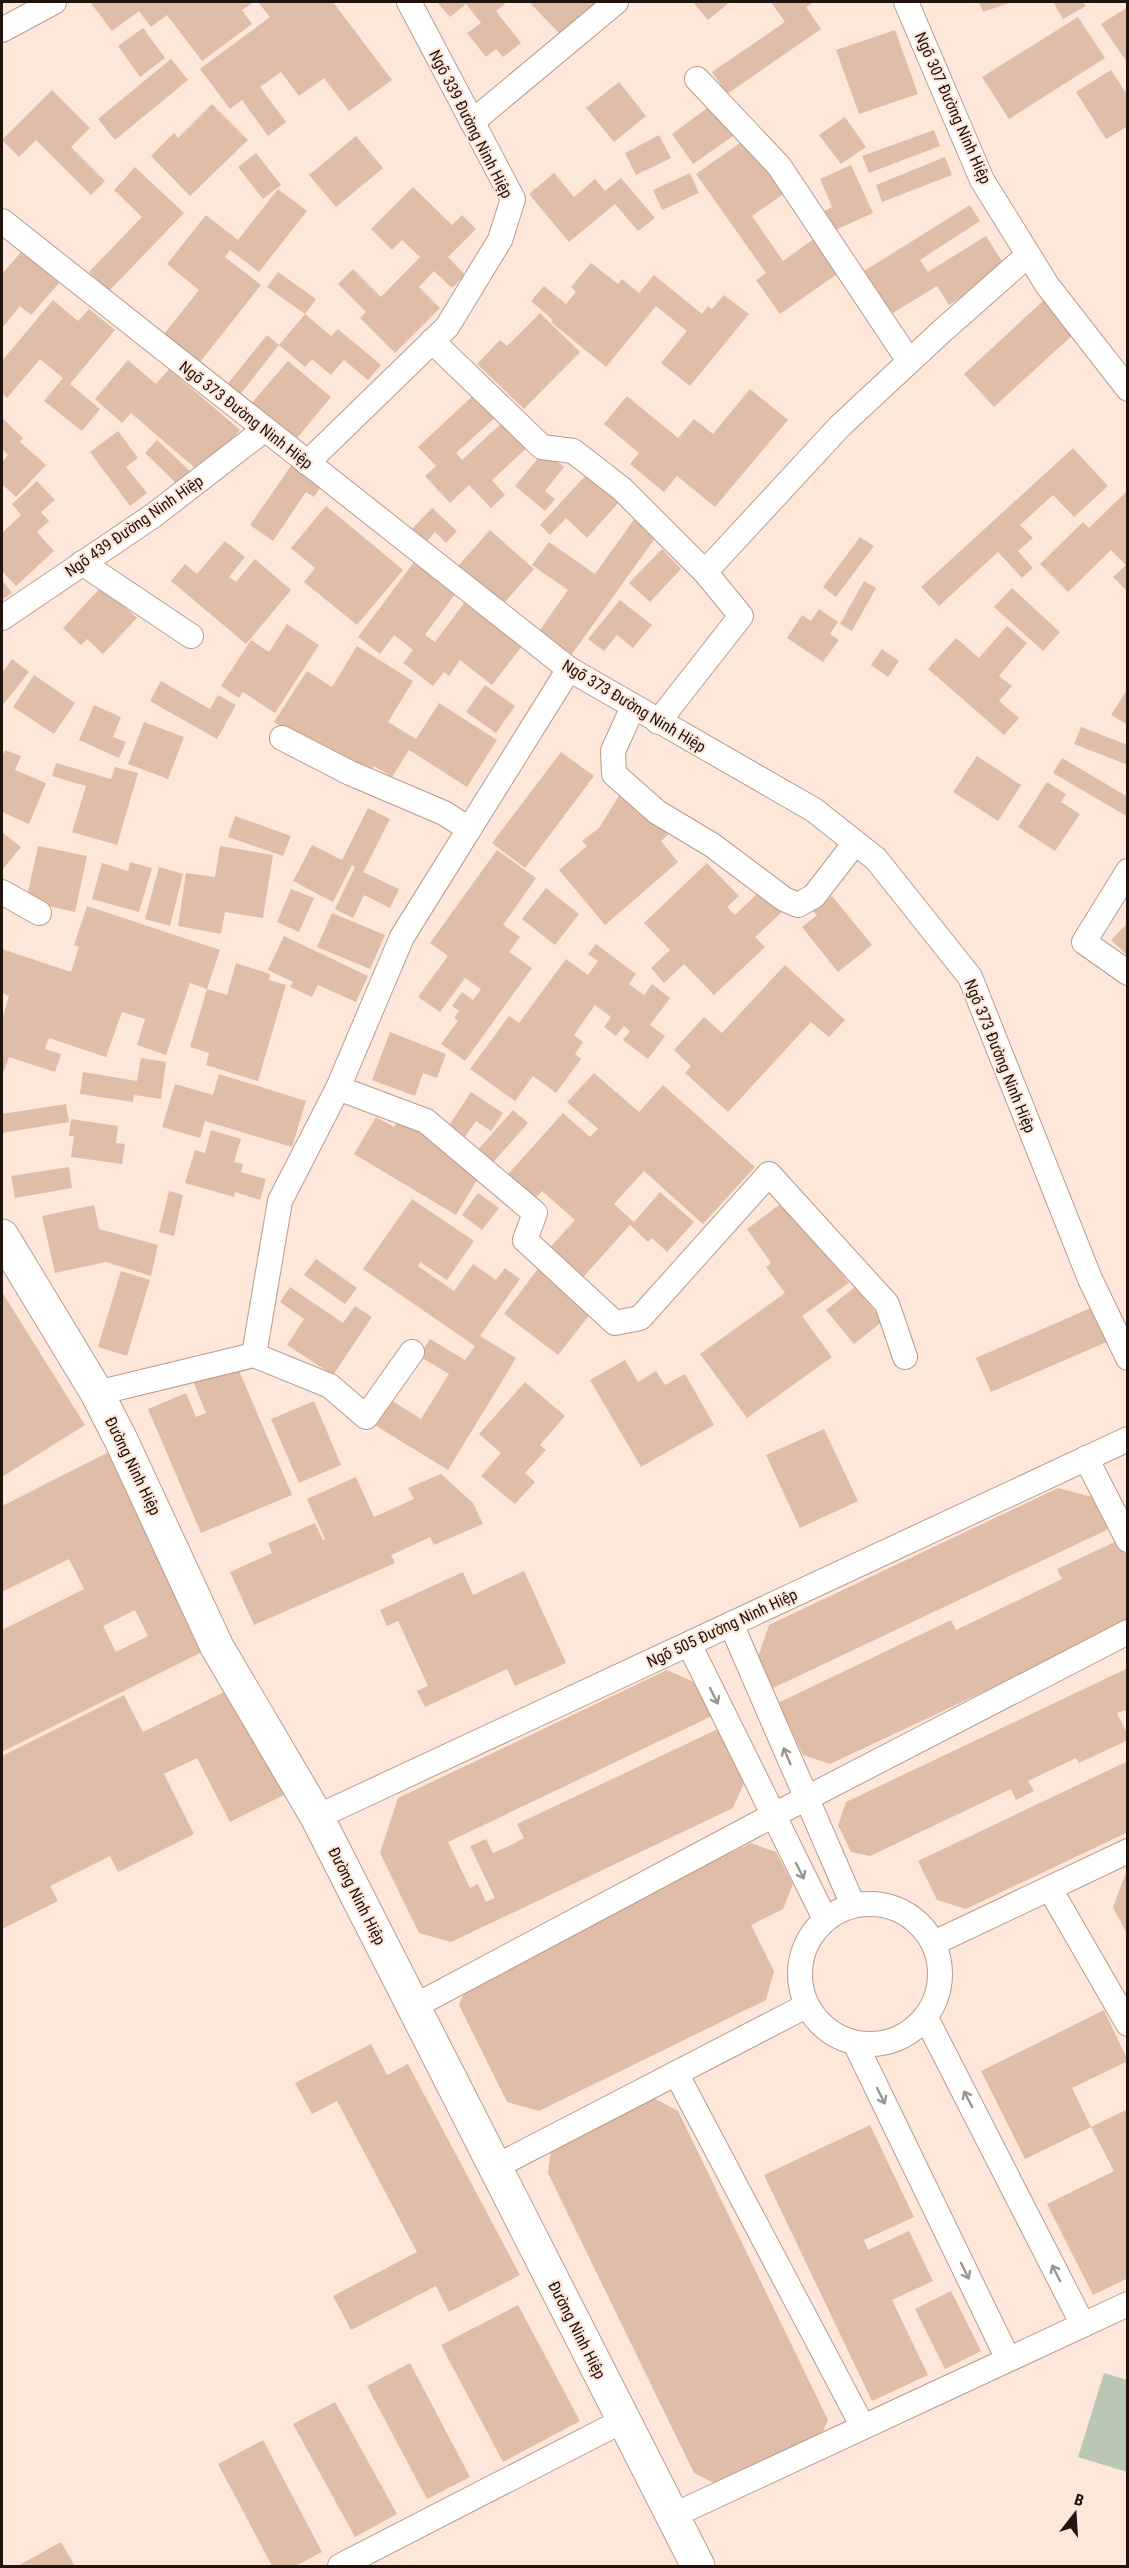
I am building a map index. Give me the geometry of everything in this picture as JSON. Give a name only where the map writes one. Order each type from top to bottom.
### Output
[{"type":"main road","name":"Đường Ninh Hiệp","points":[[2,1236],[97,1393],[217,1647],[317,1817],[698,2566]]},
{"type":"street","points":[[2,30],[54,2]]},
{"type":"street","name":"Ngõ 339 Đường Ninh Hiệp","points":[[307,463],[447,327],[500,240],[513,199],[409,2]]},
{"type":"street","points":[[472,122],[616,2]]},
{"type":"street","name":"Ngõ 307 Đường Ninh Hiệp","points":[[906,2],[982,180],[1047,285],[1128,389]]},
{"type":"street","points":[[697,79],[779,166],[909,361]]},
{"type":"street","name":"Ngõ 373 Đường Ninh Hiệp","points":[[2,221],[569,669],[814,810],[876,859],[970,977],[1090,1279],[1128,1358]]},
{"type":"street","points":[[705,572],[840,426],[1028,255]]},
{"type":"street","points":[[432,341],[542,447],[573,451],[622,489],[705,572],[741,616],[658,722]]},
{"type":"street","name":"Ngõ 439 Đường Ninh Hiệp","points":[[2,618],[154,515],[264,430]]},
{"type":"street","points":[[82,563],[191,636]]},
{"type":"street","points":[[254,1355],[280,1202],[338,1088],[402,938],[569,669]]},
{"type":"street","points":[[633,707],[613,751],[614,774],[657,812],[712,845],[784,899],[798,905],[814,896],[855,843]]},
{"type":"street","points":[[282,738],[350,773],[444,813],[469,829]]},
{"type":"street","points":[[1128,871],[1084,942],[1128,973]]},
{"type":"street","points":[[2,892],[39,913]]},
{"type":"street","points":[[338,1088],[426,1121],[535,1213],[525,1240],[615,1323],[640,1318],[769,1174],[887,1304],[905,1357]]},
{"type":"street","points":[[97,1393],[254,1355],[330,1386],[366,1417],[412,1353]]},
{"type":"street","name":"Ngõ 505 Đường Ninh Hiệp","points":[[317,1817],[1128,1439]]},
{"type":"street","points":[[1086,1458],[1128,1540]]},
{"type":"street","points":[[731,1624],[853,1905]]},
{"type":"street","points":[[413,2007],[772,1816],[1128,1632]]},
{"type":"street","points":[[688,1644],[825,1919]]},
{"type":"street","points":[[934,1943],[1128,1851]]},
{"type":"street","points":[[1050,1889],[1128,2024]]},
{"type":"street","points":[[869,1904],[900,1910],[925,1929],[934,1943],[939,1958],[940,1981],[934,2004],[926,2018],[915,2029],[894,2040],[871,2045],[855,2043],[826,2030],[806,2006],[799,1975],[801,1959],[810,1938],[825,1919],[853,1905],[869,1904]]},
{"type":"street","points":[[495,2168],[806,2006]]},
{"type":"street","points":[[926,2018],[1083,2325]]},
{"type":"street","points":[[855,2043],[1008,2360]]},
{"type":"street","points":[[676,2073],[863,2427]]},
{"type":"street","points":[[672,2516],[1128,2304]]},
{"type":"street","points":[[340,2566],[624,2420]]},
{"type":"green space","points":[[1104,2373],[1127,2380],[1127,2472],[1078,2457]]},
{"type":"building","points":[[90,2],[254,2],[242,10],[252,24],[202,61],[167,15],[151,27],[139,11],[112,31]]},
{"type":"building","points":[[258,2],[333,2],[392,80],[349,111],[324,78],[299,96],[281,72],[260,87],[286,122],[268,136],[242,100],[230,109],[200,69],[270,17]]},
{"type":"building","points":[[437,2],[503,2],[505,4],[496,11],[521,43],[503,57],[496,49],[486,57],[467,33],[481,23],[466,4],[450,17]]},
{"type":"building","points":[[529,2],[596,2],[561,35]]},
{"type":"building","points":[[693,2],[730,2],[708,20]]},
{"type":"building","points":[[771,2],[815,2],[806,7],[821,29],[727,94],[712,72],[785,22]]},
{"type":"building","points":[[979,2],[1012,2],[983,12]]},
{"type":"building","points":[[1053,2],[1083,2],[1086,6],[1063,19]]},
{"type":"building","points":[[1128,7],[1128,64],[1101,24]]},
{"type":"building","points":[[1078,17],[1105,58],[1009,119],[982,77]]},
{"type":"building","points":[[143,28],[165,58],[140,77],[118,46]]},
{"type":"building","points":[[895,30],[918,94],[859,114],[836,50]]},
{"type":"building","points":[[171,59],[188,80],[115,140],[98,119]]},
{"type":"building","points":[[1111,70],[1128,96],[1128,126],[1106,139],[1076,92]]},
{"type":"building","points":[[619,82],[646,116],[614,142],[586,108]]},
{"type":"building","points":[[52,90],[90,128],[71,147],[105,181],[91,195],[36,140],[19,157],[2,140]]},
{"type":"building","points":[[714,103],[736,134],[693,164],[672,134]]},
{"type":"building","points":[[212,104],[248,140],[190,196],[151,156],[174,133],[178,138]]},
{"type":"building","points":[[845,117],[866,147],[841,164],[819,135]]},
{"type":"building","points":[[934,130],[940,146],[869,173],[862,156]]},
{"type":"building","points":[[659,135],[671,158],[636,175],[625,153]]},
{"type":"building","points":[[356,136],[383,168],[336,207],[309,175]]},
{"type":"building","points":[[747,138],[786,192],[752,216],[783,261],[815,238],[840,272],[780,314],[756,280],[766,273],[696,174]]},
{"type":"building","points":[[256,153],[281,185],[263,199],[238,167]]},
{"type":"building","points":[[945,157],[952,175],[882,202],[876,185]]},
{"type":"building","points":[[851,165],[873,213],[829,233],[820,213],[832,207],[820,179]]},
{"type":"building","points":[[135,167],[184,213],[109,291],[89,272],[142,217],[114,190]]},
{"type":"building","points":[[554,173],[574,197],[595,179],[605,191],[621,178],[655,218],[638,231],[615,204],[569,242],[529,194]]},
{"type":"building","points":[[690,173],[699,193],[662,210],[653,190]]},
{"type":"building","points":[[413,187],[452,225],[462,215],[476,229],[448,257],[465,275],[452,288],[434,271],[419,287],[440,308],[395,353],[360,318],[366,312],[338,284],[353,269],[381,297],[420,257],[402,240],[392,250],[371,229]]},
{"type":"building","points":[[278,189],[307,211],[259,272],[230,250],[225,257],[261,285],[193,371],[157,343],[199,290],[167,264],[206,215],[238,240]]},
{"type":"building","points":[[970,205],[980,221],[920,260],[928,272],[986,236],[1007,269],[949,305],[937,286],[888,316],[861,273]]},
{"type":"building","points":[[22,251],[59,283],[31,315],[20,306],[2,328],[2,274]]},
{"type":"building","points":[[591,263],[618,284],[622,279],[639,293],[654,275],[702,314],[708,306],[712,309],[724,295],[749,314],[690,386],[661,363],[687,331],[656,306],[606,367],[551,322],[553,320],[531,301],[544,286],[566,304],[576,292],[571,287]]},
{"type":"building","points":[[278,272],[316,299],[305,314],[267,287]]},
{"type":"building","points":[[1046,298],[1077,331],[994,407],[964,374]]},
{"type":"building","points":[[53,300],[78,321],[89,309],[115,330],[70,384],[100,409],[82,431],[44,401],[63,378],[40,359],[7,398],[2,393],[2,361]]},
{"type":"building","points":[[540,313],[580,352],[524,409],[477,364],[500,340],[507,346]]},
{"type":"building","points":[[305,314],[331,336],[338,329],[381,365],[368,380],[344,360],[331,375],[312,359],[305,367],[279,345]]},
{"type":"building","points":[[267,335],[279,345],[238,397],[225,387]]},
{"type":"building","points":[[128,360],[156,384],[169,369],[240,430],[202,474],[131,413],[122,423],[95,399]]},
{"type":"building","points":[[288,361],[331,397],[293,443],[249,406]]},
{"type":"building","points":[[750,389],[788,420],[715,507],[677,476],[664,492],[630,464],[639,453],[604,424],[627,396],[678,438],[694,419],[713,434]]},
{"type":"building","points":[[478,391],[499,414],[456,453],[462,460],[506,419],[530,445],[492,480],[505,495],[491,508],[469,485],[450,503],[425,476],[436,466],[418,447]]},
{"type":"building","points":[[2,418],[23,438],[20,442],[46,465],[16,497],[2,484],[2,462],[8,455],[2,449]]},
{"type":"building","points":[[118,431],[138,458],[126,467],[147,493],[130,506],[90,452]]},
{"type":"building","points":[[157,440],[192,473],[179,486],[145,453]]},
{"type":"building","points":[[1073,448],[1108,486],[1074,517],[1053,495],[1020,525],[1033,538],[1018,551],[1033,568],[1022,578],[998,552],[939,606],[921,587]]},
{"type":"building","points":[[544,451],[564,467],[545,491],[555,499],[545,511],[515,486]]},
{"type":"building","points":[[293,463],[323,483],[314,497],[306,492],[273,541],[250,525]]},
{"type":"building","points":[[587,474],[619,502],[587,538],[566,518],[550,535],[540,525]]},
{"type":"building","points":[[37,481],[55,500],[41,512],[49,521],[37,532],[54,551],[16,586],[2,571],[2,533],[21,515],[12,504]]},
{"type":"building","points":[[1126,492],[1128,592],[1113,577],[1126,565],[1111,550],[1068,592],[1040,564],[1083,522],[1089,528]]},
{"type":"building","points":[[326,506],[403,570],[357,625],[304,582],[315,568],[291,548]]},
{"type":"building","points":[[432,508],[457,531],[446,543],[435,532],[423,546],[409,532]]},
{"type":"building","points":[[635,518],[658,534],[567,661],[535,637],[568,590],[532,565],[549,542],[595,574]]},
{"type":"building","points":[[490,530],[534,569],[496,612],[452,573]]},
{"type":"building","points":[[860,537],[874,546],[836,597],[823,587]]},
{"type":"building","points":[[225,541],[245,557],[229,577],[236,582],[255,559],[291,590],[246,644],[171,581],[185,564],[197,574]]},
{"type":"building","points":[[662,549],[681,569],[650,602],[629,583]]},
{"type":"building","points":[[414,562],[456,593],[425,635],[435,642],[464,603],[522,646],[492,685],[460,660],[449,676],[444,672],[433,686],[403,663],[413,650],[394,635],[380,654],[358,637]]},
{"type":"building","points":[[2,580],[12,593],[2,600]]},
{"type":"building","points":[[864,581],[876,588],[852,631],[840,624]]},
{"type":"building","points":[[102,586],[137,618],[103,654],[87,639],[81,645],[63,628]]},
{"type":"building","points":[[1012,588],[1060,632],[1043,651],[994,607]]},
{"type":"building","points":[[620,600],[652,625],[633,648],[617,635],[604,651],[588,639]]},
{"type":"building","points":[[819,609],[838,622],[830,634],[839,640],[823,662],[787,638],[802,615],[811,621]]},
{"type":"building","points":[[287,624],[319,645],[275,713],[243,692],[239,698],[221,686],[251,640],[269,652]]},
{"type":"building","points":[[1007,626],[1027,643],[999,676],[1012,686],[999,701],[1019,718],[1004,735],[928,669],[956,638],[979,658]]},
{"type":"building","points":[[357,646],[413,681],[388,722],[416,739],[439,703],[497,740],[467,787],[409,750],[392,777],[374,766],[366,779],[274,722],[307,671],[332,687]]},
{"type":"building","points":[[882,649],[899,661],[888,677],[871,665]]},
{"type":"building","points":[[12,659],[29,672],[2,706],[2,673]]},
{"type":"building","points":[[34,675],[75,703],[54,734],[13,707]]},
{"type":"building","points":[[161,681],[210,709],[218,695],[236,705],[217,739],[150,701]]},
{"type":"building","points":[[485,685],[515,706],[496,733],[466,712]]},
{"type":"building","points":[[1128,688],[1128,725],[1111,715]]},
{"type":"building","points":[[94,705],[121,717],[113,737],[126,742],[119,758],[79,740]]},
{"type":"building","points":[[144,722],[184,737],[168,779],[128,764]]},
{"type":"building","points":[[1081,727],[1128,745],[1128,765],[1074,744]]},
{"type":"building","points":[[5,750],[21,756],[15,770],[46,783],[29,824],[2,812],[2,759]]},
{"type":"building","points":[[561,752],[594,776],[525,868],[492,843]]},
{"type":"building","points":[[977,756],[1021,785],[998,821],[953,792]]},
{"type":"building","points":[[1062,758],[1128,797],[1128,817],[1053,773]]},
{"type":"building","points":[[56,763],[111,779],[115,767],[138,773],[117,845],[72,832],[86,786],[52,776]]},
{"type":"building","points":[[1047,782],[1066,794],[1061,802],[1080,814],[1055,851],[1018,827]]},
{"type":"building","points":[[625,786],[668,835],[661,841],[678,862],[605,925],[559,870],[587,846],[582,841],[599,828]]},
{"type":"building","points":[[368,808],[390,819],[363,872],[399,889],[390,908],[364,895],[353,918],[335,909],[355,867],[352,865],[333,902],[293,881],[312,845],[342,860]]},
{"type":"building","points":[[235,816],[291,836],[283,856],[228,837]]},
{"type":"building","points":[[2,832],[21,847],[2,870]]},
{"type":"building","points":[[38,846],[87,856],[75,912],[26,901]]},
{"type":"building","points":[[220,846],[273,855],[263,918],[225,912],[221,934],[178,926],[186,873],[215,877]]},
{"type":"building","points":[[497,850],[536,878],[503,925],[520,937],[509,952],[532,968],[465,1061],[441,1044],[458,1021],[454,1018],[459,1011],[452,1006],[462,992],[473,1000],[481,989],[465,978],[440,1012],[418,997],[448,956],[430,943]]},
{"type":"building","points":[[130,862],[152,868],[139,912],[92,899],[102,863],[128,871]]},
{"type":"building","points":[[707,863],[739,896],[727,907],[735,915],[764,887],[785,909],[755,937],[765,947],[714,995],[684,964],[664,983],[651,968],[670,950],[644,923]]},
{"type":"building","points":[[159,867],[183,874],[170,926],[145,919]]},
{"type":"building","points":[[546,888],[579,914],[555,945],[522,919]]},
{"type":"building","points":[[291,889],[314,898],[299,932],[277,922]]},
{"type":"building","points":[[832,896],[872,945],[838,972],[802,927],[817,915],[813,911]]},
{"type":"building","points":[[87,906],[220,950],[207,989],[190,983],[166,1055],[137,1045],[145,1019],[122,1012],[106,1057],[49,1038],[45,1049],[61,1054],[55,1072],[9,1057],[4,1071],[2,1070],[2,1020],[9,996],[2,993],[2,949],[71,972],[79,947],[74,945]]},
{"type":"building","points":[[332,913],[385,935],[370,969],[317,947]]},
{"type":"building","points":[[1128,923],[1128,964],[1122,959],[1126,954],[1111,940]]},
{"type":"building","points":[[284,936],[368,976],[356,1002],[318,985],[312,997],[290,987],[293,982],[268,970]]},
{"type":"building","points":[[596,944],[636,974],[629,984],[644,995],[652,984],[670,998],[650,1025],[665,1036],[648,1059],[623,1040],[630,1031],[624,1026],[616,1036],[604,1027],[611,1017],[595,1005],[574,1035],[583,1042],[575,1054],[581,1059],[556,1093],[533,1076],[515,1101],[470,1069],[509,1016],[519,1023],[566,959],[588,975],[598,961],[588,954]]},
{"type":"building","points":[[236,963],[270,974],[269,980],[286,985],[258,1081],[206,1065],[209,1053],[190,1047],[207,989],[227,995]]},
{"type":"building","points":[[785,965],[845,1020],[829,1037],[811,1022],[728,1112],[685,1073],[691,1066],[674,1050],[704,1017],[722,1033]]},
{"type":"building","points":[[390,1032],[446,1054],[437,1078],[423,1073],[415,1096],[372,1080]]},
{"type":"building","points":[[141,1058],[166,1062],[161,1099],[134,1095],[133,1102],[80,1094],[83,1072],[137,1081]]},
{"type":"building","points":[[594,1073],[639,1112],[663,1085],[755,1167],[703,1224],[644,1171],[614,1204],[634,1222],[660,1192],[694,1222],[667,1252],[652,1238],[648,1242],[630,1225],[578,1283],[545,1253],[575,1220],[542,1191],[528,1206],[501,1182],[563,1113],[590,1137],[598,1129],[567,1102]]},
{"type":"building","points":[[219,1074],[306,1101],[292,1147],[205,1121],[200,1138],[162,1127],[175,1084],[213,1095]]},
{"type":"building","points":[[471,1092],[503,1113],[491,1131],[476,1121],[462,1141],[446,1130]]},
{"type":"building","points":[[66,1104],[69,1122],[2,1133],[2,1114]]},
{"type":"building","points":[[513,1110],[528,1123],[490,1166],[475,1153]]},
{"type":"building","points":[[376,1117],[394,1127],[400,1117],[481,1173],[456,1215],[354,1154]]},
{"type":"building","points":[[71,1119],[118,1126],[116,1143],[125,1144],[122,1164],[71,1157],[74,1136],[69,1136]]},
{"type":"building","points":[[211,1130],[241,1139],[234,1162],[243,1164],[241,1172],[266,1179],[260,1200],[235,1192],[234,1197],[185,1183],[195,1150],[205,1153]]},
{"type":"building","points":[[69,1167],[72,1188],[15,1198],[11,1176]]},
{"type":"building","points":[[169,1191],[183,1195],[174,1236],[159,1232]]},
{"type":"building","points":[[478,1193],[499,1208],[482,1230],[462,1215]]},
{"type":"building","points":[[412,1199],[474,1241],[447,1280],[420,1262],[418,1266],[454,1291],[473,1264],[496,1280],[505,1268],[520,1279],[480,1336],[516,1358],[448,1470],[368,1421],[383,1395],[421,1419],[449,1374],[419,1356],[430,1339],[465,1360],[475,1346],[363,1269]]},
{"type":"building","points":[[787,1199],[849,1283],[802,1316],[832,1357],[747,1418],[700,1354],[785,1293],[766,1267],[771,1263],[747,1229]]},
{"type":"building","points":[[94,1205],[99,1229],[158,1245],[151,1276],[106,1262],[55,1273],[42,1216]]},
{"type":"building","points":[[316,1259],[357,1288],[345,1304],[304,1275]]},
{"type":"building","points":[[540,1266],[595,1308],[558,1355],[504,1314]]},
{"type":"building","points":[[121,1271],[150,1280],[127,1356],[98,1347]]},
{"type":"building","points":[[290,1287],[343,1323],[355,1306],[372,1317],[333,1375],[287,1345],[304,1319],[280,1302]]},
{"type":"building","points":[[855,1287],[883,1321],[854,1344],[826,1310]]},
{"type":"building","points":[[2,1292],[85,1425],[2,1477]]},
{"type":"building","points":[[1093,1307],[1109,1341],[991,1392],[976,1358]]},
{"type":"building","points":[[625,1360],[638,1382],[656,1371],[665,1385],[685,1374],[714,1425],[641,1467],[590,1380]]},
{"type":"building","points":[[237,1366],[292,1495],[201,1533],[148,1409],[186,1393],[196,1417],[206,1413],[190,1374]]},
{"type":"building","points":[[525,1382],[565,1416],[540,1445],[546,1450],[525,1473],[535,1482],[515,1504],[481,1476],[501,1453],[479,1434]]},
{"type":"building","points":[[314,1401],[341,1465],[299,1483],[271,1419]]},
{"type":"building","points":[[824,1429],[858,1501],[800,1528],[766,1455]]},
{"type":"building","points":[[109,1452],[208,1649],[2,1752],[2,1630],[84,1589],[69,1559],[2,1592],[2,1506]],"holes":[[[135,1610],[148,1636],[116,1652],[103,1626]]]},
{"type":"building","points":[[441,1474],[473,1503],[483,1524],[434,1545],[430,1537],[391,1555],[395,1563],[254,1625],[230,1572],[272,1553],[268,1543],[315,1523],[323,1540],[325,1539],[307,1499],[356,1477],[374,1517],[414,1499],[408,1488]]},
{"type":"building","points":[[1058,1488],[1100,1499],[1113,1527],[771,1689],[757,1660],[769,1625]]},
{"type":"building","points":[[1119,1540],[1128,1557],[1128,1624],[830,1764],[803,1755],[778,1703],[951,1620],[956,1630],[1062,1579],[1057,1569]]},
{"type":"building","points":[[524,1571],[566,1663],[515,1686],[507,1669],[425,1707],[417,1691],[428,1686],[398,1621],[387,1626],[380,1610],[463,1572],[473,1595]]},
{"type":"building","points":[[1128,1668],[1128,1715],[1125,1710],[1117,1713],[1128,1735],[1128,1740],[1079,1763],[1076,1758],[1028,1781],[1034,1791],[1016,1800],[1011,1789],[870,1856],[851,1852],[838,1825],[846,1802]]},
{"type":"building","points":[[667,1670],[696,1683],[712,1716],[448,1842],[470,1888],[478,1884],[486,1902],[495,1898],[470,1846],[486,1839],[493,1853],[509,1846],[524,1838],[517,1824],[718,1729],[744,1783],[733,1808],[451,1942],[419,1933],[380,1853],[398,1798]]},
{"type":"building","points":[[230,1689],[284,1795],[230,1822],[197,1758],[164,1774],[194,1834],[118,1872],[110,1856],[50,1886],[58,1901],[2,1929],[2,1756],[124,1695],[143,1732]]},
{"type":"building","points":[[1128,1761],[1128,1832],[966,1909],[937,1900],[918,1861]]},
{"type":"building","points":[[751,1843],[776,1852],[793,1884],[783,1909],[751,1925],[774,1971],[766,2000],[539,2111],[507,2102],[459,2005],[468,1982]]},
{"type":"building","points":[[1128,1874],[1128,1936],[1113,1907],[1125,1875]]},
{"type":"building","points":[[1104,2010],[1128,2061],[1072,2088],[1091,2127],[1025,2159],[981,2071]]},
{"type":"building","points":[[371,2044],[387,2075],[408,2064],[520,2275],[449,2312],[436,2286],[351,2330],[333,2296],[417,2252],[337,2101],[312,2114],[295,2083]]},
{"type":"building","points":[[648,2095],[678,2111],[828,2420],[821,2436],[718,2485],[694,2473],[548,2173],[552,2141]]},
{"type":"building","points":[[1128,2109],[1128,2278],[1093,2295],[1047,2204],[1114,2171],[1091,2127]]},
{"type":"building","points":[[870,2125],[914,2217],[864,2240],[868,2250],[909,2231],[933,2281],[892,2300],[928,2375],[872,2401],[764,2175]]},
{"type":"building","points":[[951,2291],[981,2351],[945,2369],[915,2309]]},
{"type":"building","points":[[518,2305],[580,2421],[503,2462],[441,2345]]},
{"type":"building","points":[[410,2363],[470,2477],[427,2499],[367,2386]]},
{"type":"building","points":[[335,2402],[397,2514],[355,2537],[293,2424]]},
{"type":"building","points":[[263,2440],[322,2552],[295,2566],[272,2566],[218,2464]]},
{"type":"building","points":[[61,2542],[75,2566],[16,2566],[21,2564]]}]
